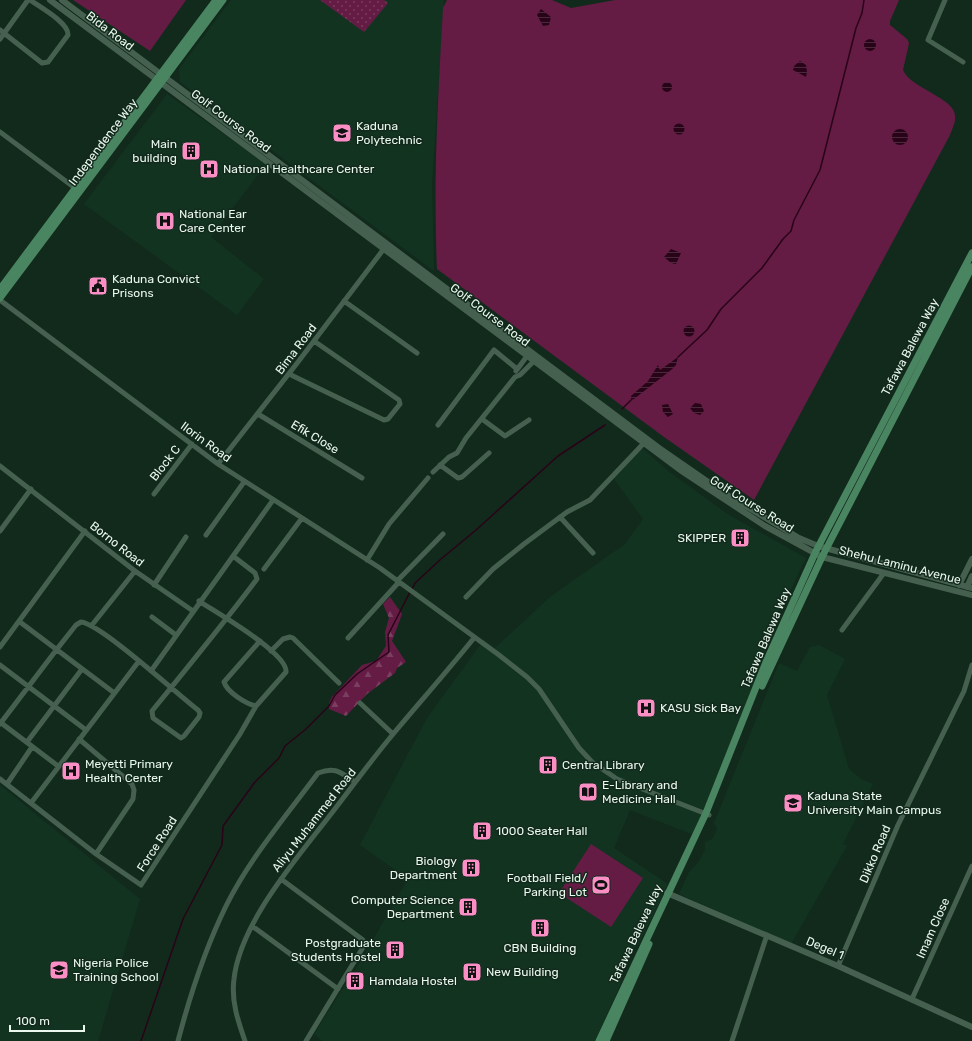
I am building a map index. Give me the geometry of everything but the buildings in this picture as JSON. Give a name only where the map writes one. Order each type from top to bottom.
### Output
[{"type":"main road","name":"Independence Way","points":[[0,299],[216,0]]},
{"type":"main road","name":"Independence Way","points":[[0,288],[75,188],[223,0]]},
{"type":"main road","name":"Tafawa Balewa Way","points":[[708,814],[766,662],[814,554],[972,253]]},
{"type":"main road","name":"Tafawa Balewa Way","points":[[599,1041],[708,814],[771,662],[822,557],[972,267]]},
{"type":"main road","name":"Tafawa Balewa Way","points":[[606,1041],[669,894]]},
{"type":"street","points":[[0,38],[2,32],[29,0],[63,24],[68,30],[68,35],[50,59],[45,63],[42,63],[2,32]]},
{"type":"street","name":"Bida Road","points":[[50,0],[161,78]]},
{"type":"street","name":"Bida Road","points":[[62,0],[161,78]]},
{"type":"street","points":[[945,0],[928,40],[963,62]]},
{"type":"street","name":"Golf Course Road","points":[[161,78],[732,505],[814,554],[822,557]]},
{"type":"street","points":[[0,132],[75,188]]},
{"type":"street","name":"Golf Course Road","points":[[385,246],[527,356],[644,443],[685,470],[768,520],[818,546],[827,548]]},
{"type":"street","name":"Bima Road","points":[[218,464],[290,374],[385,246]]},
{"type":"street","name":"Ilorin Road","points":[[0,299],[218,464],[398,581],[499,655],[531,681],[538,689],[579,748],[592,762],[617,779],[708,814]]},
{"type":"street","points":[[344,301],[416,353]]},
{"type":"street","points":[[290,374],[384,420],[388,419],[400,404],[399,400],[314,341]]},
{"type":"street","points":[[438,425],[494,350],[517,369]]},
{"type":"street","points":[[516,377],[517,369],[527,356]]},
{"type":"street","points":[[433,472],[449,457],[457,453],[516,377],[520,376],[534,361]]},
{"type":"street","name":"Efik Close","points":[[258,414],[362,478]]},
{"type":"street","points":[[482,419],[505,436],[529,420]]},
{"type":"street","points":[[466,597],[493,569],[524,544],[560,517],[590,500],[644,443]]},
{"type":"street","name":"Block C","points":[[154,494],[192,444]]},
{"type":"street","points":[[440,465],[458,478],[462,477],[489,453]]},
{"type":"street","name":"Borno Road","points":[[0,466],[135,571],[193,611]]},
{"type":"street","points":[[366,560],[389,524],[428,478]]},
{"type":"street","points":[[206,535],[244,482]]},
{"type":"street","points":[[0,531],[31,489]]},
{"type":"street","points":[[151,671],[199,601],[273,500]]},
{"type":"street","points":[[560,517],[593,553]]},
{"type":"street","points":[[264,569],[302,518]]},
{"type":"street","points":[[0,647],[20,622],[85,532]]},
{"type":"street","points":[[348,638],[398,581],[443,534]]},
{"type":"street","points":[[154,585],[186,537]]},
{"type":"street","name":"Shehu Laminu Avenue","points":[[827,548],[970,588]]},
{"type":"street","points":[[58,766],[0,723],[56,649],[76,625],[81,622],[92,625],[139,661],[171,688],[200,713],[199,717],[181,738],[153,718],[152,711],[171,688],[226,620],[256,579],[257,576],[233,556]]},
{"type":"street","name":"Shehu Laminu Avenue","points":[[822,557],[972,595]]},
{"type":"street","points":[[959,585],[972,559]]},
{"type":"street","points":[[92,625],[135,571]]},
{"type":"street","points":[[842,630],[884,573]]},
{"type":"street","points":[[970,588],[972,576]]},
{"type":"street","points":[[199,601],[226,620],[237,624],[272,651],[283,639],[290,637],[293,638],[339,683]]},
{"type":"street","points":[[152,617],[176,635]]},
{"type":"street","points":[[20,622],[113,692]]},
{"type":"street","name":"Aliyu Muhammed Road","points":[[245,1041],[237,1019],[234,999],[234,979],[239,955],[252,926],[281,879],[393,734],[474,638]]},
{"type":"street","points":[[256,706],[251,705],[228,689],[224,682],[260,641]]},
{"type":"street","name":"Force Road","points":[[0,779],[96,854],[141,885],[240,734],[256,706],[286,672],[286,667],[272,651]]},
{"type":"street","points":[[31,803],[113,692],[139,661]]},
{"type":"street","points":[[0,665],[86,730]]},
{"type":"street","name":"Dikko Road","points":[[838,966],[898,825],[964,691],[972,665]]},
{"type":"street","points":[[27,742],[82,669]]},
{"type":"street","points":[[360,703],[393,734]]},
{"type":"street","points":[[79,739],[132,784],[134,790],[133,799],[96,854]]},
{"type":"street","points":[[6,784],[32,747]]},
{"type":"street","points":[[178,1041],[200,966],[226,905],[259,850],[318,773],[328,769],[337,770],[356,782]]},
{"type":"street","name":"Imam Close","points":[[912,999],[972,866]]},
{"type":"street","points":[[281,879],[363,940],[365,944],[306,1041]]},
{"type":"street","name":"Degel 1","points":[[669,894],[838,966],[972,1027]]},
{"type":"street","points":[[252,926],[338,989]]},
{"type":"street","points":[[732,1041],[766,935]]},
{"type":"shaded area","name":"Kaduna Polytechnic","points":[[231,0],[444,0],[432,183],[434,271],[180,82],[179,69]]},
{"type":"shaded area","points":[[541,9],[551,17],[549,25],[543,26],[537,15]]},
{"type":"shaded area","points":[[872,39],[875,40],[875,50],[868,51],[865,50],[864,43],[865,40]]},
{"type":"shaded area","points":[[800,61],[806,65],[806,77],[793,70],[794,66]]},
{"type":"shaded area","points":[[667,82],[672,87],[667,92],[662,87]]},
{"type":"shaded area","name":"National Ear Care Center","points":[[167,94],[266,164],[211,237],[264,279],[237,315],[84,204]]},
{"type":"shaded area","points":[[679,123],[683,125],[685,129],[683,133],[679,135],[675,133],[673,129],[675,125]]},
{"type":"shaded area","points":[[897,129],[903,129],[908,134],[906,143],[903,145],[897,145],[892,140],[892,134]]},
{"type":"shaded area","points":[[671,249],[681,253],[676,264],[671,263],[664,257]]},
{"type":"shaded area","points":[[689,325],[693,327],[695,331],[693,335],[689,337],[685,335],[683,331],[685,327]]},
{"type":"shaded area","points":[[678,357],[676,365],[671,370],[631,400],[631,396],[648,381],[658,365],[660,370]]},
{"type":"shaded area","points":[[695,403],[701,404],[704,411],[700,415],[694,413],[690,408]]},
{"type":"shaded area","points":[[668,404],[673,414],[668,417],[663,412],[662,405]]},
{"type":"shaded area","points":[[642,448],[668,471],[729,515],[806,558],[783,606],[774,617],[770,628],[770,639],[740,722],[694,835],[630,810],[614,848],[668,884],[639,944],[626,956],[620,969],[622,981],[595,1041],[322,1041],[314,1034],[365,954],[408,879],[360,845],[427,718],[484,640],[495,648],[550,597],[625,544],[643,519],[614,479]]},
{"type":"shaded area","name":"Kaduna State University Main Campus","points":[[819,645],[845,659],[827,695],[849,769],[861,779],[873,784],[843,844],[847,846],[791,944],[679,894],[689,872],[698,863],[705,850],[705,842],[712,839],[715,834],[717,828],[714,823],[779,663],[797,671],[810,647]]},
{"type":"shaded area","name":"Nigeria Police Training School","points":[[0,785],[140,899],[98,1041],[0,1041]]},
{"type":"green space","points":[[73,0],[186,0],[150,51]]},
{"type":"green space","points":[[320,0],[384,0],[388,3],[364,32]]},
{"type":"green space","points":[[447,0],[552,0],[571,8],[615,0],[899,0],[890,21],[890,25],[907,39],[909,43],[903,70],[914,82],[948,104],[953,110],[955,116],[954,123],[950,135],[754,500],[664,437],[437,269],[436,204],[439,73],[443,8]]},
{"type":"green space","points":[[390,597],[402,614],[392,641],[406,662],[397,668],[395,673],[367,694],[346,716],[329,709],[329,703],[332,697],[362,665],[376,661],[386,646],[385,632],[389,618],[383,604]]},
{"type":"green space","name":"Football Field/ Parking Lot","points":[[591,844],[643,878],[611,927],[559,893]]},
{"type":"waterway","points":[[678,357],[707,330],[721,309],[762,268],[783,239],[791,231],[794,220],[820,170],[856,28],[862,13],[864,0]]},
{"type":"waterway","points":[[622,409],[631,400]]},
{"type":"waterway","points":[[412,589],[415,583],[441,559],[476,530],[558,456],[605,425]]},
{"type":"waterway","points":[[141,1041],[183,919],[222,845],[223,826],[255,782],[279,758],[285,746],[306,729],[329,706],[335,695],[357,674],[389,652],[388,635],[410,592]]},
{"type":"place","name":"Kaduna Polytechnic","points":[[342,133]]},
{"type":"place","name":"Main building","points":[[191,151]]},
{"type":"place","name":"National Healthcare Center","points":[[209,169]]},
{"type":"place","name":"National Ear Care Center","points":[[165,221]]},
{"type":"place","name":"Kaduna Convict Prisons","points":[[98,286]]},
{"type":"place","name":"SKIPPER","points":[[740,538]]},
{"type":"place","name":"KASU Sick Bay","points":[[646,708]]},
{"type":"place","name":"Central Library","points":[[548,765]]},
{"type":"place","name":"Meyetti Primary Health Center","points":[[71,771]]},
{"type":"place","name":"E-Library and Medicine Hall","points":[[588,792]]},
{"type":"place","name":"Kaduna State University Main Campus","points":[[793,803]]},
{"type":"place","name":"1000 Seater Hall","points":[[482,831]]},
{"type":"place","name":"Biology Department","points":[[471,868]]},
{"type":"place","name":"Football Field/ Parking Lot","points":[[601,885]]},
{"type":"place","name":"Computer Science Department","points":[[468,907]]},
{"type":"place","name":"CBN Building","points":[[540,928]]},
{"type":"place","name":"Postgraduate Students Hostel","points":[[395,950]]},
{"type":"place","name":"Nigeria Police Training School","points":[[59,970]]},
{"type":"place","name":"New Building","points":[[472,972]]},
{"type":"place","name":"Hamdala Hostel","points":[[355,981]]}]
